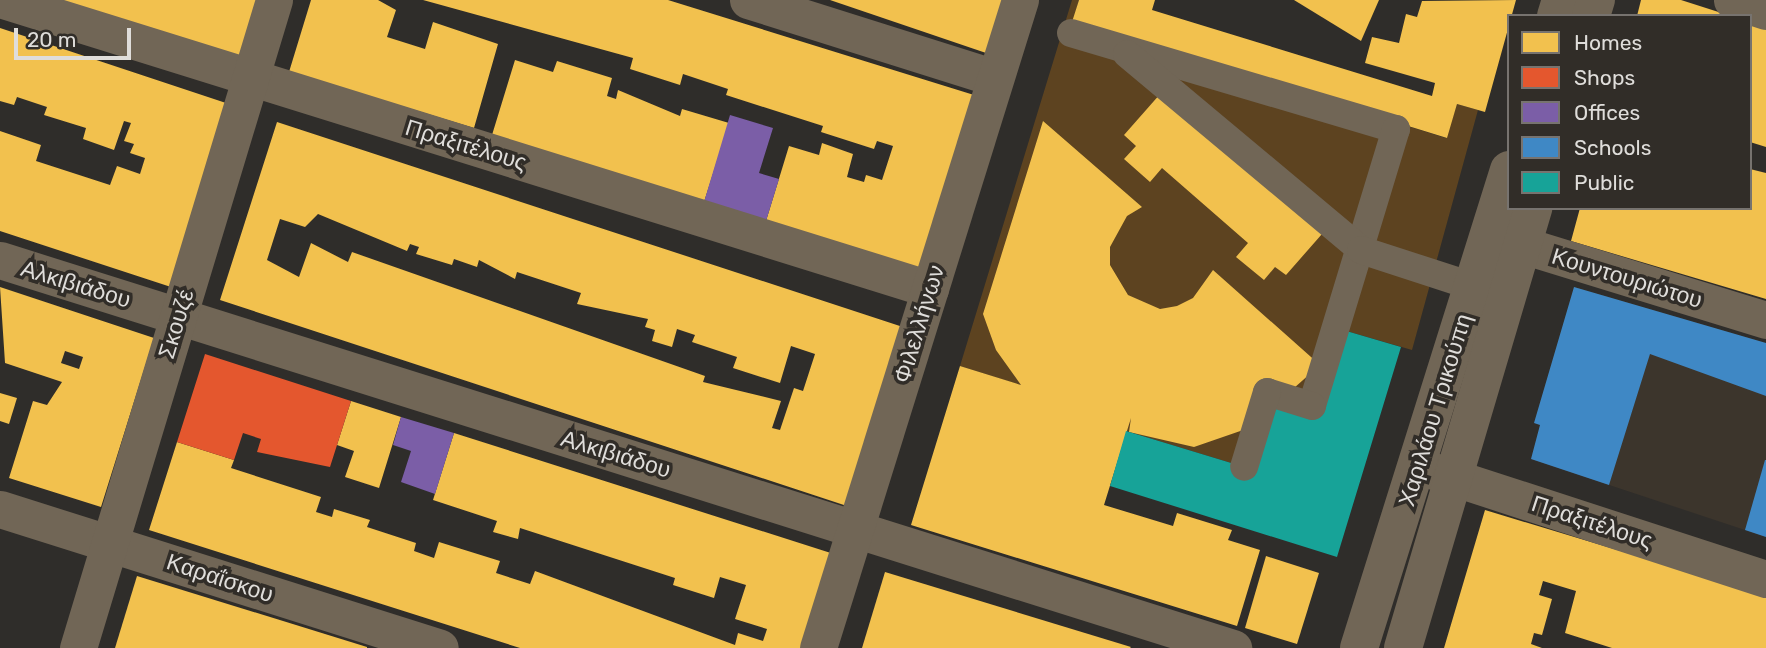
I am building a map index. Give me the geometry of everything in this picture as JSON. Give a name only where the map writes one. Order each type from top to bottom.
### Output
[{"type":"street","name":"Πραξιτέλους","points":[[3,0],[930,289]]},
{"type":"street","name":"Σκουζέ","points":[[78,648],[274,0]]},
{"type":"street","points":[[748,0],[995,78]]},
{"type":"street","name":"Φιλελλήνων","points":[[818,648],[1020,0]]},
{"type":"street","points":[[1732,0],[1766,10]]},
{"type":"street","points":[[1071,33],[1396,129],[1312,406],[1267,392],[1244,467]]},
{"type":"street","points":[[1120,47],[1361,250],[1472,286]]},
{"type":"street","name":"Χαριλάου Τρικούπη","points":[[1359,648],[1436,471],[1505,240],[1507,205]]},
{"type":"street","name":"Χαριλάου Τρικούπη","points":[[1403,648],[1472,286],[1505,240],[1531,210]]},
{"type":"street","name":"Κουντουριώτου","points":[[1505,240],[1766,320]]},
{"type":"street","name":"Αλκιβιάδου","points":[[0,260],[1233,648]]},
{"type":"street","name":"Πραξιτέλους","points":[[1436,471],[1766,579]]},
{"type":"street","name":"Καραΐσκου","points":[[0,509],[440,648]]},
{"type":"shaded area","points":[[1072,0],[1079,0],[1073,22],[1446,138],[1457,104],[1478,110],[1412,350],[1343,330],[1251,469],[1126,431],[1059,397],[960,366]]},
{"type":"shaded area","points":[[1574,287],[1766,343],[1766,537],[1531,459],[1540,425],[1534,423]]},
{"type":"building: Homes","points":[[58,0],[261,0],[243,61]]},
{"type":"building: Homes","points":[[311,0],[378,0],[396,10],[387,37],[425,49],[433,22],[498,44],[474,128],[289,72]]},
{"type":"building: Homes","points":[[423,0],[668,0],[974,95],[921,269],[766,221],[789,146],[819,155],[822,143],[853,154],[847,177],[864,182],[866,175],[882,180],[893,146],[877,141],[874,149],[821,132],[823,126],[726,95],[728,89],[683,74],[680,85],[630,69],[633,58]]},
{"type":"building: Homes","points":[[830,0],[1007,0],[989,54]]},
{"type":"building: Homes","points":[[1079,0],[1155,0],[1152,10],[1432,96],[1435,83],[1365,63],[1372,37],[1399,43],[1406,14],[1417,17],[1422,1],[1516,0],[1512,14],[1507,14],[1507,33],[1485,112],[1457,104],[1447,138],[1072,22]]},
{"type":"building: Homes","points":[[1294,0],[1379,0],[1361,41]]},
{"type":"building: Homes","points":[[1641,0],[1681,0],[1725,14],[1638,14]]},
{"type":"building: Homes","points":[[1752,22],[1766,25],[1766,147],[1752,143]]},
{"type":"building: Homes","points":[[0,28],[226,103],[171,287],[0,231],[0,131],[41,145],[36,161],[110,185],[117,166],[140,174],[145,158],[130,153],[134,144],[124,141],[131,123],[124,121],[114,150],[83,139],[86,128],[44,115],[47,107],[17,97],[14,105],[0,101]]},
{"type":"building: Homes","points":[[515,60],[553,72],[557,61],[612,78],[607,96],[616,99],[618,90],[680,116],[682,109],[729,123],[704,202],[492,135]]},
{"type":"building: Homes","points":[[1161,93],[1322,234],[1286,275],[1275,267],[1264,280],[1236,257],[1248,243],[1162,168],[1150,182],[1124,159],[1136,146],[1124,135]]},
{"type":"building: Homes","points":[[1043,121],[1142,207],[1127,216],[1110,247],[1110,265],[1128,295],[1160,309],[1177,306],[1193,298],[1213,270],[1320,365],[1249,428],[1194,447],[1129,432],[1131,418],[1104,505],[1173,526],[1177,513],[1232,530],[1228,540],[1260,550],[1237,626],[911,525],[960,366],[1021,385],[996,350],[983,314]]},
{"type":"building: Homes","points":[[277,122],[906,328],[850,507],[220,300]],"holes":[[[318,214],[407,251],[410,244],[419,247],[416,254],[452,265],[454,259],[477,267],[479,260],[515,279],[517,272],[581,293],[577,304],[648,319],[645,327],[655,330],[652,341],[672,347],[677,329],[695,335],[692,342],[737,357],[733,368],[780,383],[791,346],[815,354],[803,391],[794,388],[780,430],[772,428],[781,401],[703,382],[705,376],[352,252],[348,262],[311,243],[299,277],[267,260],[280,219],[305,227]]]},
{"type":"building: Homes","points":[[1752,170],[1766,173],[1766,299],[1571,241],[1579,210],[1752,210]]},
{"type":"building: Homes","points":[[0,287],[154,338],[101,507],[9,478],[33,401],[47,405],[62,382],[5,363]],"holes":[[[65,351],[83,357],[79,369],[61,363]]]},
{"type":"building: Homes","points":[[0,393],[17,398],[9,424],[0,421]]},
{"type":"building: Homes","points":[[351,401],[401,417],[379,488],[345,477],[354,451],[337,445]]},
{"type":"building: Homes","points":[[454,433],[837,555],[808,648],[520,648],[149,530],[177,442],[234,460],[231,468],[321,497],[316,512],[332,517],[334,509],[370,520],[367,527],[416,543],[414,551],[434,558],[439,542],[500,561],[496,573],[530,584],[535,571],[735,645],[738,633],[763,641],[767,629],[735,619],[746,585],[720,577],[714,598],[673,585],[675,578],[520,528],[518,539],[493,532],[497,521],[433,500]]},
{"type":"building: Homes","points":[[1485,510],[1766,595],[1766,648],[1612,648],[1565,633],[1576,591],[1543,581],[1539,595],[1552,599],[1542,635],[1534,633],[1531,644],[1542,648],[1444,648]]},
{"type":"building: Homes","points":[[1266,556],[1319,573],[1297,644],[1245,628]]},
{"type":"building: Homes","points":[[885,572],[1131,647],[862,648]]},
{"type":"building: Homes","points":[[137,576],[367,647],[367,648],[115,648]]},
{"type":"building: Shops","points":[[205,354],[351,401],[330,467],[257,452],[261,439],[243,433],[234,460],[177,442]]},
{"type":"building: Offices","points":[[730,115],[773,128],[759,173],[779,179],[766,221],[704,202]]},
{"type":"building: Offices","points":[[401,417],[454,433],[435,494],[401,482],[411,451],[393,445]]},
{"type":"building: Schools","points":[[1574,287],[1766,343],[1766,396],[1650,354],[1609,485],[1531,459],[1540,425],[1534,423]]},
{"type":"building: Schools","points":[[1766,460],[1766,537],[1745,530]]},
{"type":"building: Public","points":[[1343,330],[1401,347],[1337,557],[1110,486],[1126,431],[1251,469],[1272,401],[1317,415]]}]
